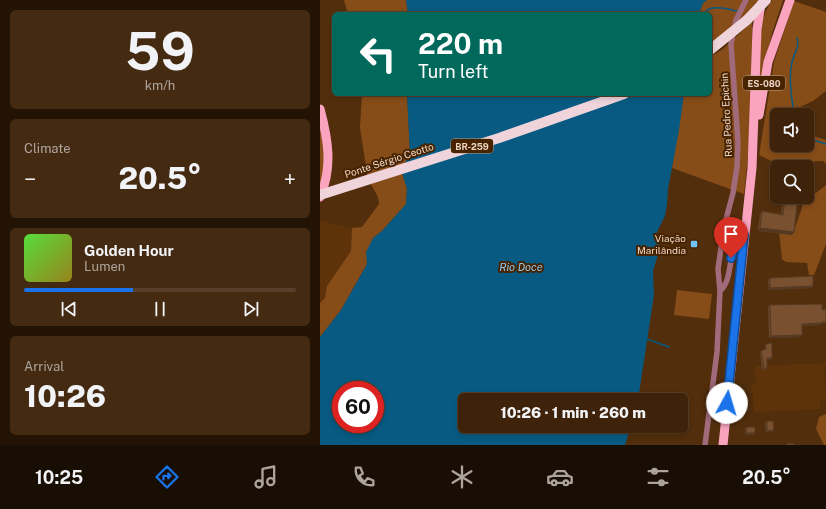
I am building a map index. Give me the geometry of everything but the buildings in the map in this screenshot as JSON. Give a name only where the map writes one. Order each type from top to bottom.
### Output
[{"type":"highway","points":[[712,48],[747,20],[766,0]]},
{"type":"highway","name":"Ponte Sérgio Ceotto","points":[[320,196],[499,138],[618,96]]},
{"type":"main road","name":"ES-080","points":[[752,168],[757,29],[762,0]]},
{"type":"main road","name":"ES-080","points":[[723,445],[744,235],[752,168],[766,75],[790,0]]},
{"type":"main road","points":[[320,109],[329,153],[328,169],[320,196]]},
{"type":"street","name":"Rua Pedro Epichin","points":[[705,445],[717,352],[720,291],[718,269],[724,227],[733,193],[737,168],[738,142],[732,44],[736,20],[746,0]]},
{"type":"street","points":[[720,291],[726,283],[734,246],[744,235]]},
{"type":"shaded area","points":[[344,0],[406,0],[408,12],[347,12]]},
{"type":"shaded area","points":[[707,0],[761,0],[739,23],[712,43],[712,12],[700,12],[703,3]]},
{"type":"shaded area","points":[[772,0],[783,0],[772,33],[758,95],[760,33],[766,10]]},
{"type":"shaded area","points":[[794,1],[826,12],[826,91],[813,101],[799,108],[770,108],[770,152],[814,152],[814,136],[826,140],[826,164],[823,161],[814,161],[814,160],[770,160],[759,155],[774,62]]},
{"type":"shaded area","points":[[752,22],[751,108],[744,194],[672,168],[684,96],[712,96],[712,56],[723,49]]},
{"type":"shaded area","points":[[362,96],[407,96],[410,155],[401,169],[407,189],[406,204],[382,231],[373,238],[367,264],[341,310],[320,337],[320,303],[325,298],[327,286],[351,251],[352,228],[362,227],[379,204],[378,197],[368,179],[360,128]]},
{"type":"shaded area","points":[[320,127],[324,144],[325,165],[320,189]]},
{"type":"shaded area","points":[[826,185],[826,244],[814,275],[809,275],[807,263],[786,262],[782,259],[779,231],[794,233],[803,204],[814,204],[814,194]]},
{"type":"shaded area","points":[[320,221],[352,228],[351,251],[327,286],[325,298],[320,303]]},
{"type":"shaded area","points":[[677,290],[712,294],[709,319],[674,315]]},
{"type":"shaded area","points":[[826,363],[826,367],[824,367],[826,400],[820,400],[820,409],[754,412],[752,384],[756,384],[754,371],[756,366]]},
{"type":"shaded area","points":[[826,414],[826,445],[824,445],[816,429],[819,417]]},
{"type":"water","points":[[406,0],[707,0],[703,3],[700,12],[408,12]]},
{"type":"water","name":"Rio Doce","points":[[407,96],[684,96],[665,216],[655,236],[660,248],[653,271],[654,295],[639,393],[458,393],[458,433],[629,433],[625,445],[320,445],[320,337],[341,310],[367,264],[366,252],[373,238],[382,231],[406,204],[407,189],[401,169],[410,155]]},
{"type":"waterway","points":[[705,12],[715,8],[724,8],[737,11]]},
{"type":"waterway","points":[[793,108],[790,75],[792,62],[797,47],[797,38]]},
{"type":"waterway","points":[[814,140],[826,144]]},
{"type":"waterway","points":[[647,339],[669,347]]},
{"type":"place","name":"Viação Marilândia","points":[[694,244]]},
{"type":"route","points":[[727,403],[744,235],[736,242],[731,258]]}]
